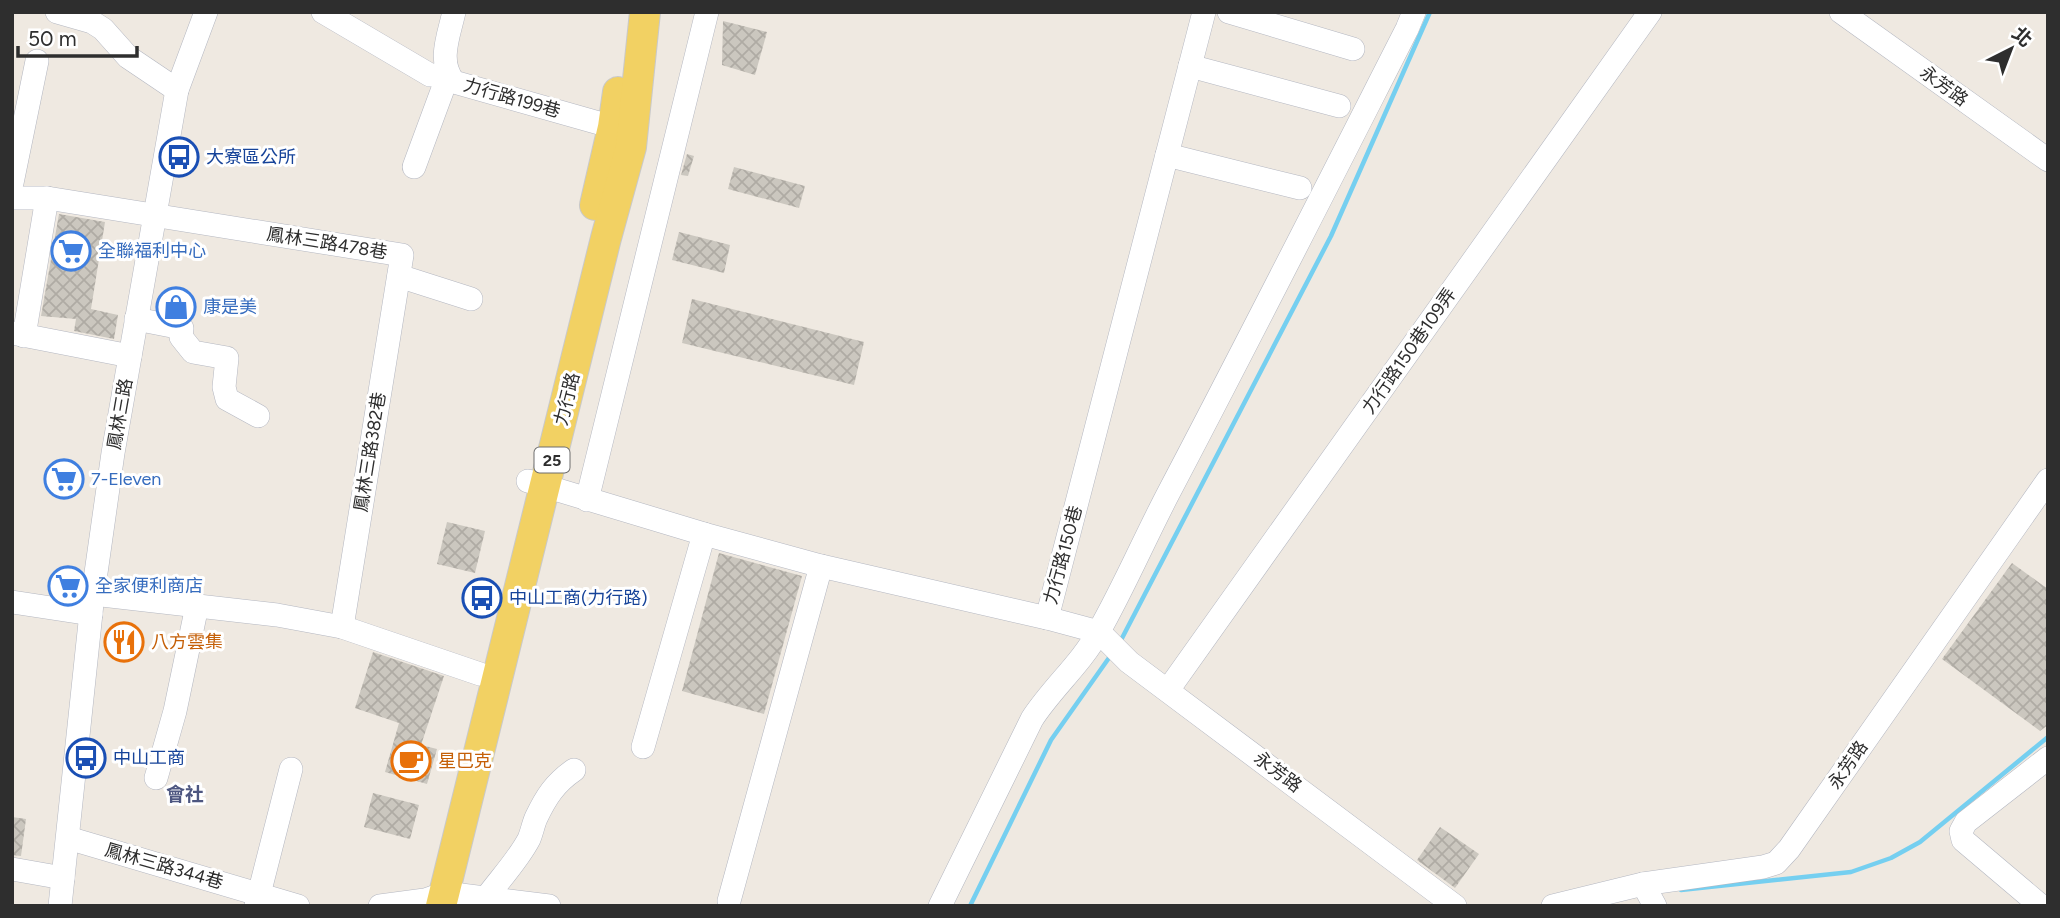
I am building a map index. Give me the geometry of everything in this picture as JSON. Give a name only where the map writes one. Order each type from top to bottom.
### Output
[{"type":"main road","name":"力行路","points":[[623,128],[627,12]]},
{"type":"main road","name":"力行路","points":[[434,901],[537,484],[589,234],[623,128],[645,12]]},
{"type":"main road","name":"力行路","points":[[434,901],[480,674],[537,484]]},
{"type":"street","points":[[57,12],[92,22],[103,29],[128,57],[177,90]]},
{"type":"street","name":"鳳林三路","points":[[60,906],[92,604],[113,453],[177,90],[206,12]]},
{"type":"street","points":[[323,12],[430,75],[448,75],[443,62],[454,12]]},
{"type":"street","points":[[587,500],[706,12]]},
{"type":"street","name":"力行路150巷","points":[[537,484],[821,566],[1046,618],[1204,12]]},
{"type":"street","points":[[1228,12],[1353,49]]},
{"type":"street","points":[[940,906],[1031,719],[1045,699],[1076,666],[1099,632],[1414,12]]},
{"type":"street","name":"力行路150巷109弄","points":[[1168,690],[1650,12]]},
{"type":"street","name":"永芳路","points":[[1841,12],[2048,160]]},
{"type":"street","points":[[12,183],[37,61]]},
{"type":"street","points":[[1190,66],[1339,106]]},
{"type":"street","name":"力行路199巷","points":[[414,167],[448,75],[454,82],[623,128]]},
{"type":"street","points":[[1167,155],[1300,188]]},
{"type":"street","points":[[12,198],[47,198],[155,214]]},
{"type":"street","points":[[47,198],[18,335],[130,356]]},
{"type":"street","name":"鳳林三路478巷","points":[[155,214],[402,255],[399,276],[471,299]]},
{"type":"street","name":"鳳林三路382巷","points":[[342,628],[399,276]]},
{"type":"street","points":[[136,319],[182,328],[181,337],[193,352],[227,358],[224,387],[227,399],[258,416]]},
{"type":"street","name":"永芳路","points":[[1553,906],[1643,884],[1776,863],[1789,849],[2048,480]]},
{"type":"street","points":[[643,747],[704,534]]},
{"type":"street","points":[[729,901],[821,566]]},
{"type":"street","points":[[12,602],[197,606],[277,615],[342,628],[480,674]]},
{"type":"street","points":[[156,778],[175,712],[197,606]]},
{"type":"street","points":[[1046,618],[1099,632],[1129,662],[1168,690]]},
{"type":"street","name":"永芳路","points":[[1168,690],[1455,906]]},
{"type":"street","points":[[2041,906],[1963,840],[1961,831],[1966,822],[2048,758]]},
{"type":"street","points":[[258,900],[291,769]]},
{"type":"street","points":[[486,898],[521,853],[547,796],[558,780],[574,770]]},
{"type":"street","name":"鳳林三路344巷","points":[[68,838],[258,900],[298,906]]},
{"type":"street","points":[[12,869],[63,878]]},
{"type":"street","points":[[1643,884],[1655,906]]},
{"type":"street","points":[[380,906],[486,898],[549,906]]},
{"type":"building","points":[[723,21],[767,32],[755,75],[722,65]]},
{"type":"building","points":[[687,154],[694,156],[688,176],[681,175]]},
{"type":"building","points":[[734,167],[805,186],[799,208],[728,189]]},
{"type":"building","name":"全聯福利中心","points":[[59,214],[105,222],[91,309],[118,315],[114,339],[74,331],[76,319],[41,316]]},
{"type":"building","points":[[679,232],[730,245],[724,273],[672,260]]},
{"type":"building","points":[[692,299],[864,342],[854,385],[682,343]]},
{"type":"building","points":[[447,522],[485,531],[475,573],[437,564]]},
{"type":"building","points":[[719,553],[802,576],[764,714],[682,691]]},
{"type":"building","points":[[2012,563],[2048,589],[2048,725],[2040,731],[1942,659]]},
{"type":"building","name":"全家便利商店","points":[[62,574],[77,575],[73,597],[59,595]]},
{"type":"building","points":[[373,652],[444,676],[421,745],[437,749],[427,784],[385,772],[399,723],[355,708]]},
{"type":"building","points":[[373,793],[419,805],[410,839],[364,827]]},
{"type":"building","points":[[12,817],[26,819],[21,856],[12,855]]},
{"type":"building","points":[[1440,827],[1479,854],[1455,888],[1417,860]]},
{"type":"waterway","points":[[1120,642],[1331,236],[1430,12]]},
{"type":"waterway","points":[[970,906],[1051,740],[1111,655]]},
{"type":"waterway","points":[[1681,890],[1851,872],[1891,858],[1920,842],[2048,737]]},
{"type":"place","name":"大寮區公所","points":[[179,157]]},
{"type":"place","name":"全聯福利中心","points":[[71,251]]},
{"type":"place","name":"康是美","points":[[176,307]]},
{"type":"place","name":"7-Eleven","points":[[64,479]]},
{"type":"place","name":"全家便利商店","points":[[68,586]]},
{"type":"place","name":"中山工商(力行路)","points":[[482,598]]},
{"type":"place","name":"八方雲集","points":[[124,642]]},
{"type":"place","name":"中山工商","points":[[86,758]]},
{"type":"place","name":"星巴克","points":[[411,761]]},
{"type":"district","name":"會社","points":[[185,794]]}]
